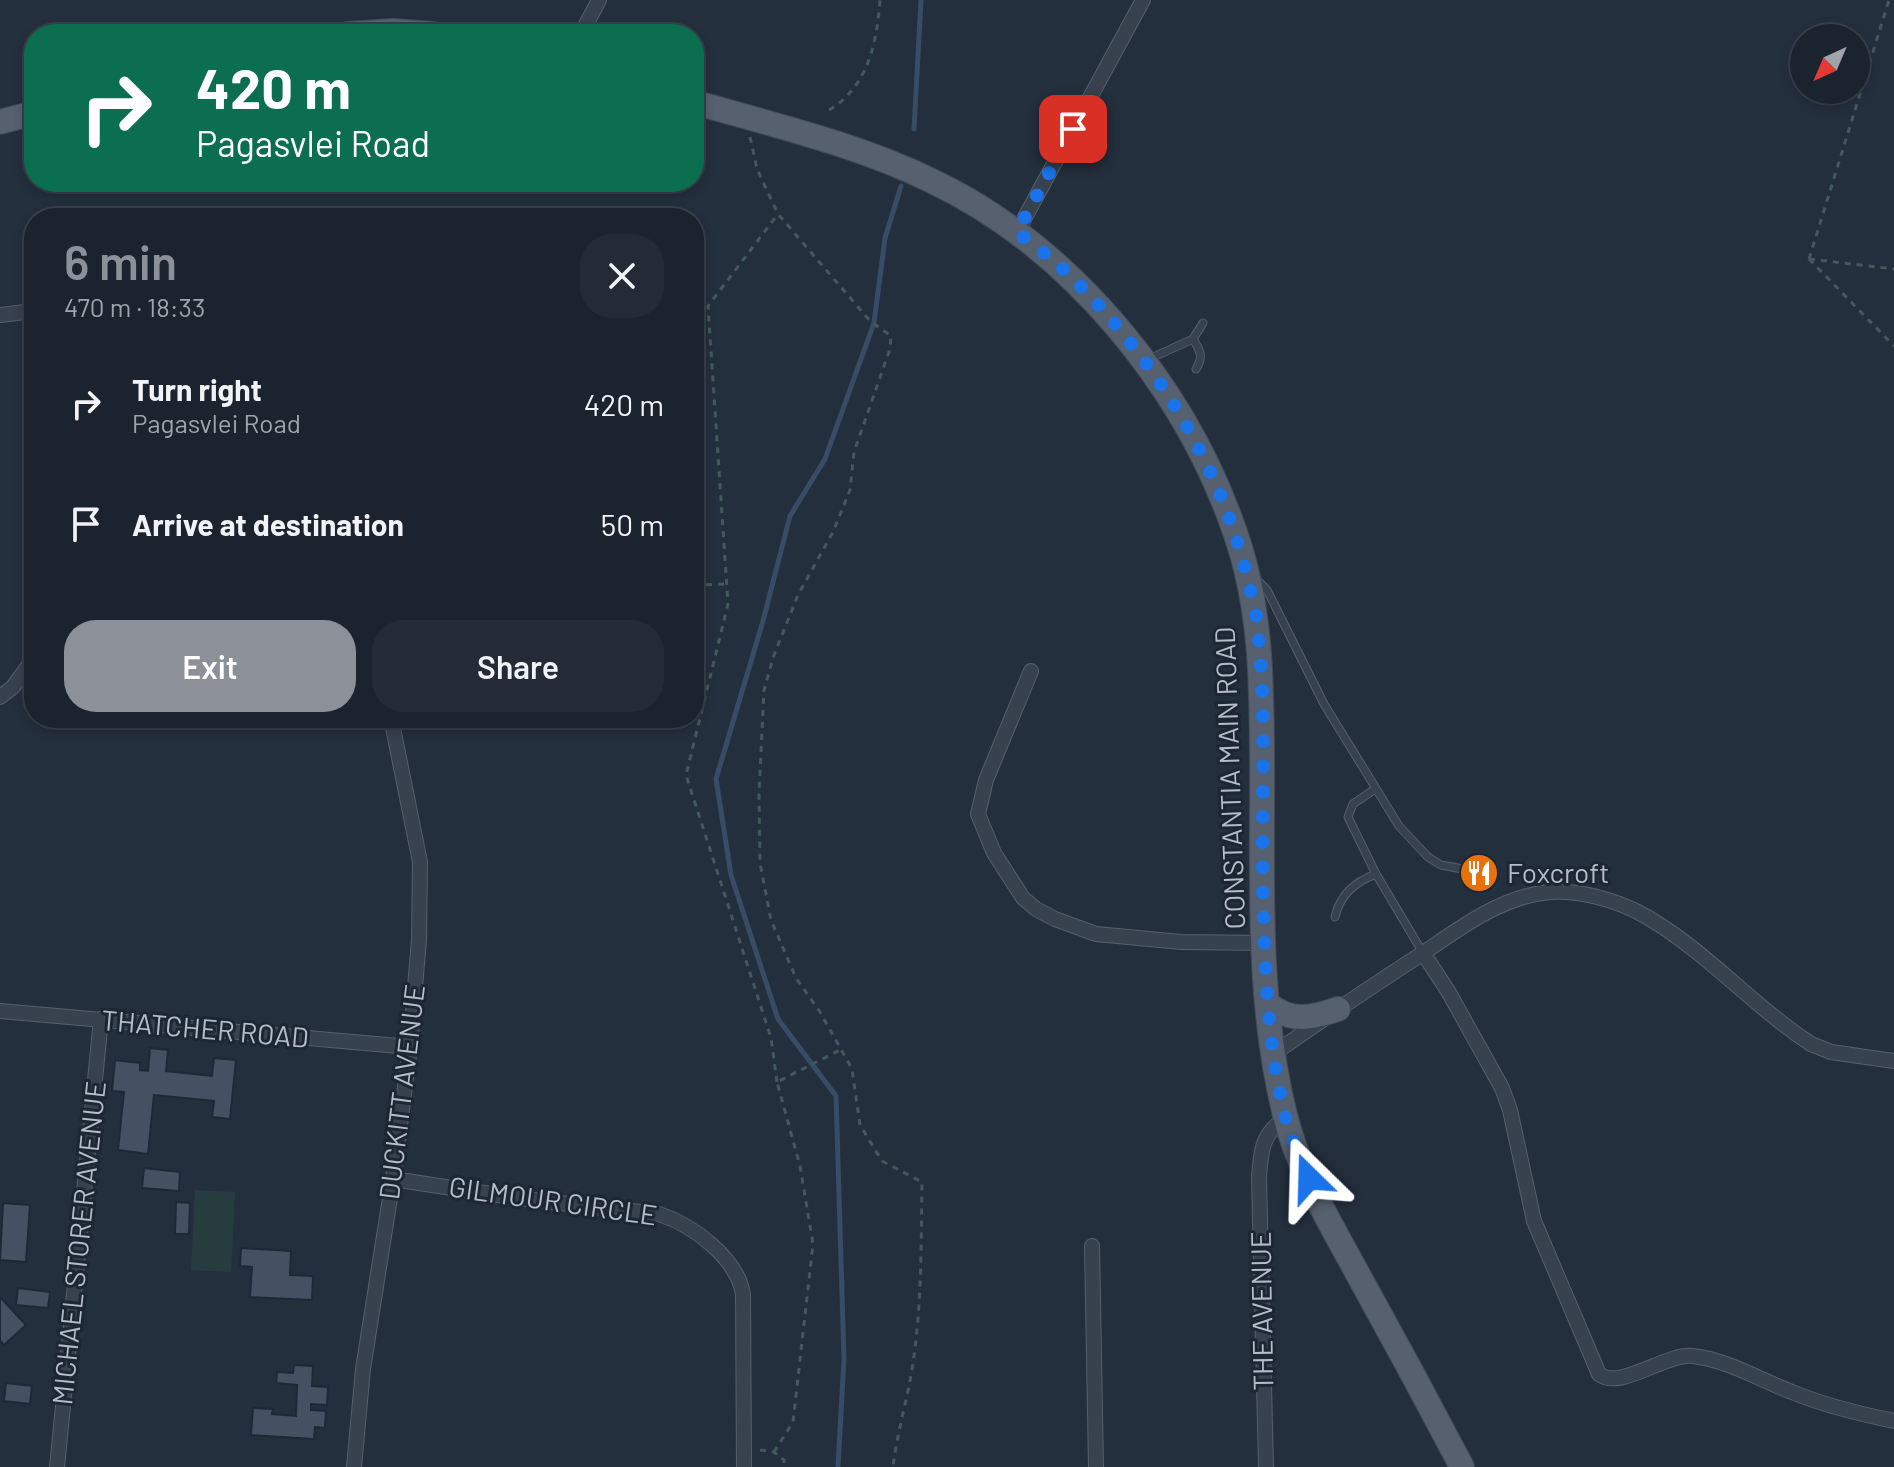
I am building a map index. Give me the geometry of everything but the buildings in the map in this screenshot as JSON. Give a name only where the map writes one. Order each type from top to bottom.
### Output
[{"type":"main road","name":"CONSTANTIA MAIN ROAD","points":[[704,105],[899,166],[967,199],[1017,232],[1063,269],[1104,311],[1173,406],[1209,470],[1237,536],[1256,612],[1261,694],[1264,943],[1273,1054],[1286,1118],[1321,1206],[1462,1467]]},
{"type":"main road","points":[[0,122],[24,116]]},
{"type":"main road","points":[[1268,1004],[1298,1018],[1316,1017],[1338,1009]]},
{"type":"street","points":[[586,24],[599,0]]},
{"type":"street","points":[[1017,232],[1143,0]]},
{"type":"street","points":[[0,315],[24,312]]},
{"type":"street","points":[[1031,671],[986,780],[978,814],[994,853],[1023,898],[1055,919],[1096,934],[1181,942],[1264,943]]},
{"type":"street","points":[[0,697],[13,687],[24,672]]},
{"type":"street","name":"DUCKITT AVENUE","points":[[354,1467],[367,1341],[410,1047],[419,940],[420,862],[393,728]]},
{"type":"street","points":[[1273,1054],[1477,917],[1517,899],[1544,892],[1604,899],[1647,917],[1677,937],[1811,1044],[1831,1052],[1894,1061]]},
{"type":"street","points":[[1423,953],[1467,1023],[1502,1088],[1517,1136],[1534,1221],[1599,1374],[1615,1380],[1669,1359],[1691,1356],[1718,1362],[1822,1403],[1894,1421]]},
{"type":"street","name":"THATCHER ROAD","points":[[0,1011],[410,1047]]},
{"type":"street","name":"MICHAEL STORER AVENUE","points":[[57,1467],[101,1019]]},
{"type":"street","name":"THE AVENUE","points":[[1266,1467],[1259,1177],[1262,1143],[1267,1132],[1286,1118]]},
{"type":"street","name":"GILMOUR CIRCLE","points":[[393,1179],[524,1199],[659,1214],[678,1221],[718,1252],[740,1278],[743,1294],[744,1467]]},
{"type":"street","points":[[1092,1246],[1096,1467]]},
{"type":"lane","points":[[1143,361],[1193,339],[1203,323]]},
{"type":"lane","points":[[1193,339],[1201,354],[1201,362],[1196,369]]},
{"type":"lane","points":[[1246,574],[1267,590],[1324,704],[1399,826],[1421,851],[1441,865],[1468,870]]},
{"type":"lane","points":[[1375,789],[1353,804],[1348,817],[1376,874],[1423,953]]},
{"type":"lane","points":[[1335,917],[1341,899],[1348,890],[1376,874]]},
{"type":"path","points":[[829,110],[840,104],[855,88],[866,67],[877,37],[880,0]]},
{"type":"path","points":[[1809,259],[1889,0]]},
{"type":"path","points":[[749,130],[757,169],[778,214],[870,321],[891,336],[890,349],[854,452],[850,490],[833,532],[798,595],[774,655],[764,690],[759,793],[760,863],[771,920],[796,978],[820,1012],[852,1069],[860,1125],[882,1161],[922,1182],[920,1291],[914,1361],[897,1434],[893,1467]]},
{"type":"path","points":[[704,702],[728,604],[708,306],[778,214]]},
{"type":"path","points":[[1809,259],[1894,269]]},
{"type":"path","points":[[1809,259],[1894,346]]},
{"type":"path","points":[[704,585],[727,584]]},
{"type":"path","points":[[698,728],[686,775],[771,1038],[777,1082],[800,1166],[813,1244],[793,1422],[774,1452]]},
{"type":"path","points":[[777,1082],[841,1050]]},
{"type":"path","points":[[745,1446],[774,1452],[784,1460],[784,1467]]},
{"type":"green space","points":[[195,1190],[235,1192],[231,1272],[191,1270]]},
{"type":"waterway","points":[[914,129],[921,0]]},
{"type":"waterway","points":[[838,1467],[844,1359],[836,1096],[778,1019],[731,875],[716,779],[763,621],[790,516],[825,459],[874,323],[885,238],[901,186]]},
{"type":"place","name":"Foxcroft","points":[[1479,873]]},
{"type":"route","points":[[1073,129],[1017,232],[1063,269],[1104,311],[1134,348],[1173,406],[1209,470],[1237,536],[1256,612],[1261,694],[1264,943],[1273,1054],[1286,1118],[1309,1178]]}]
